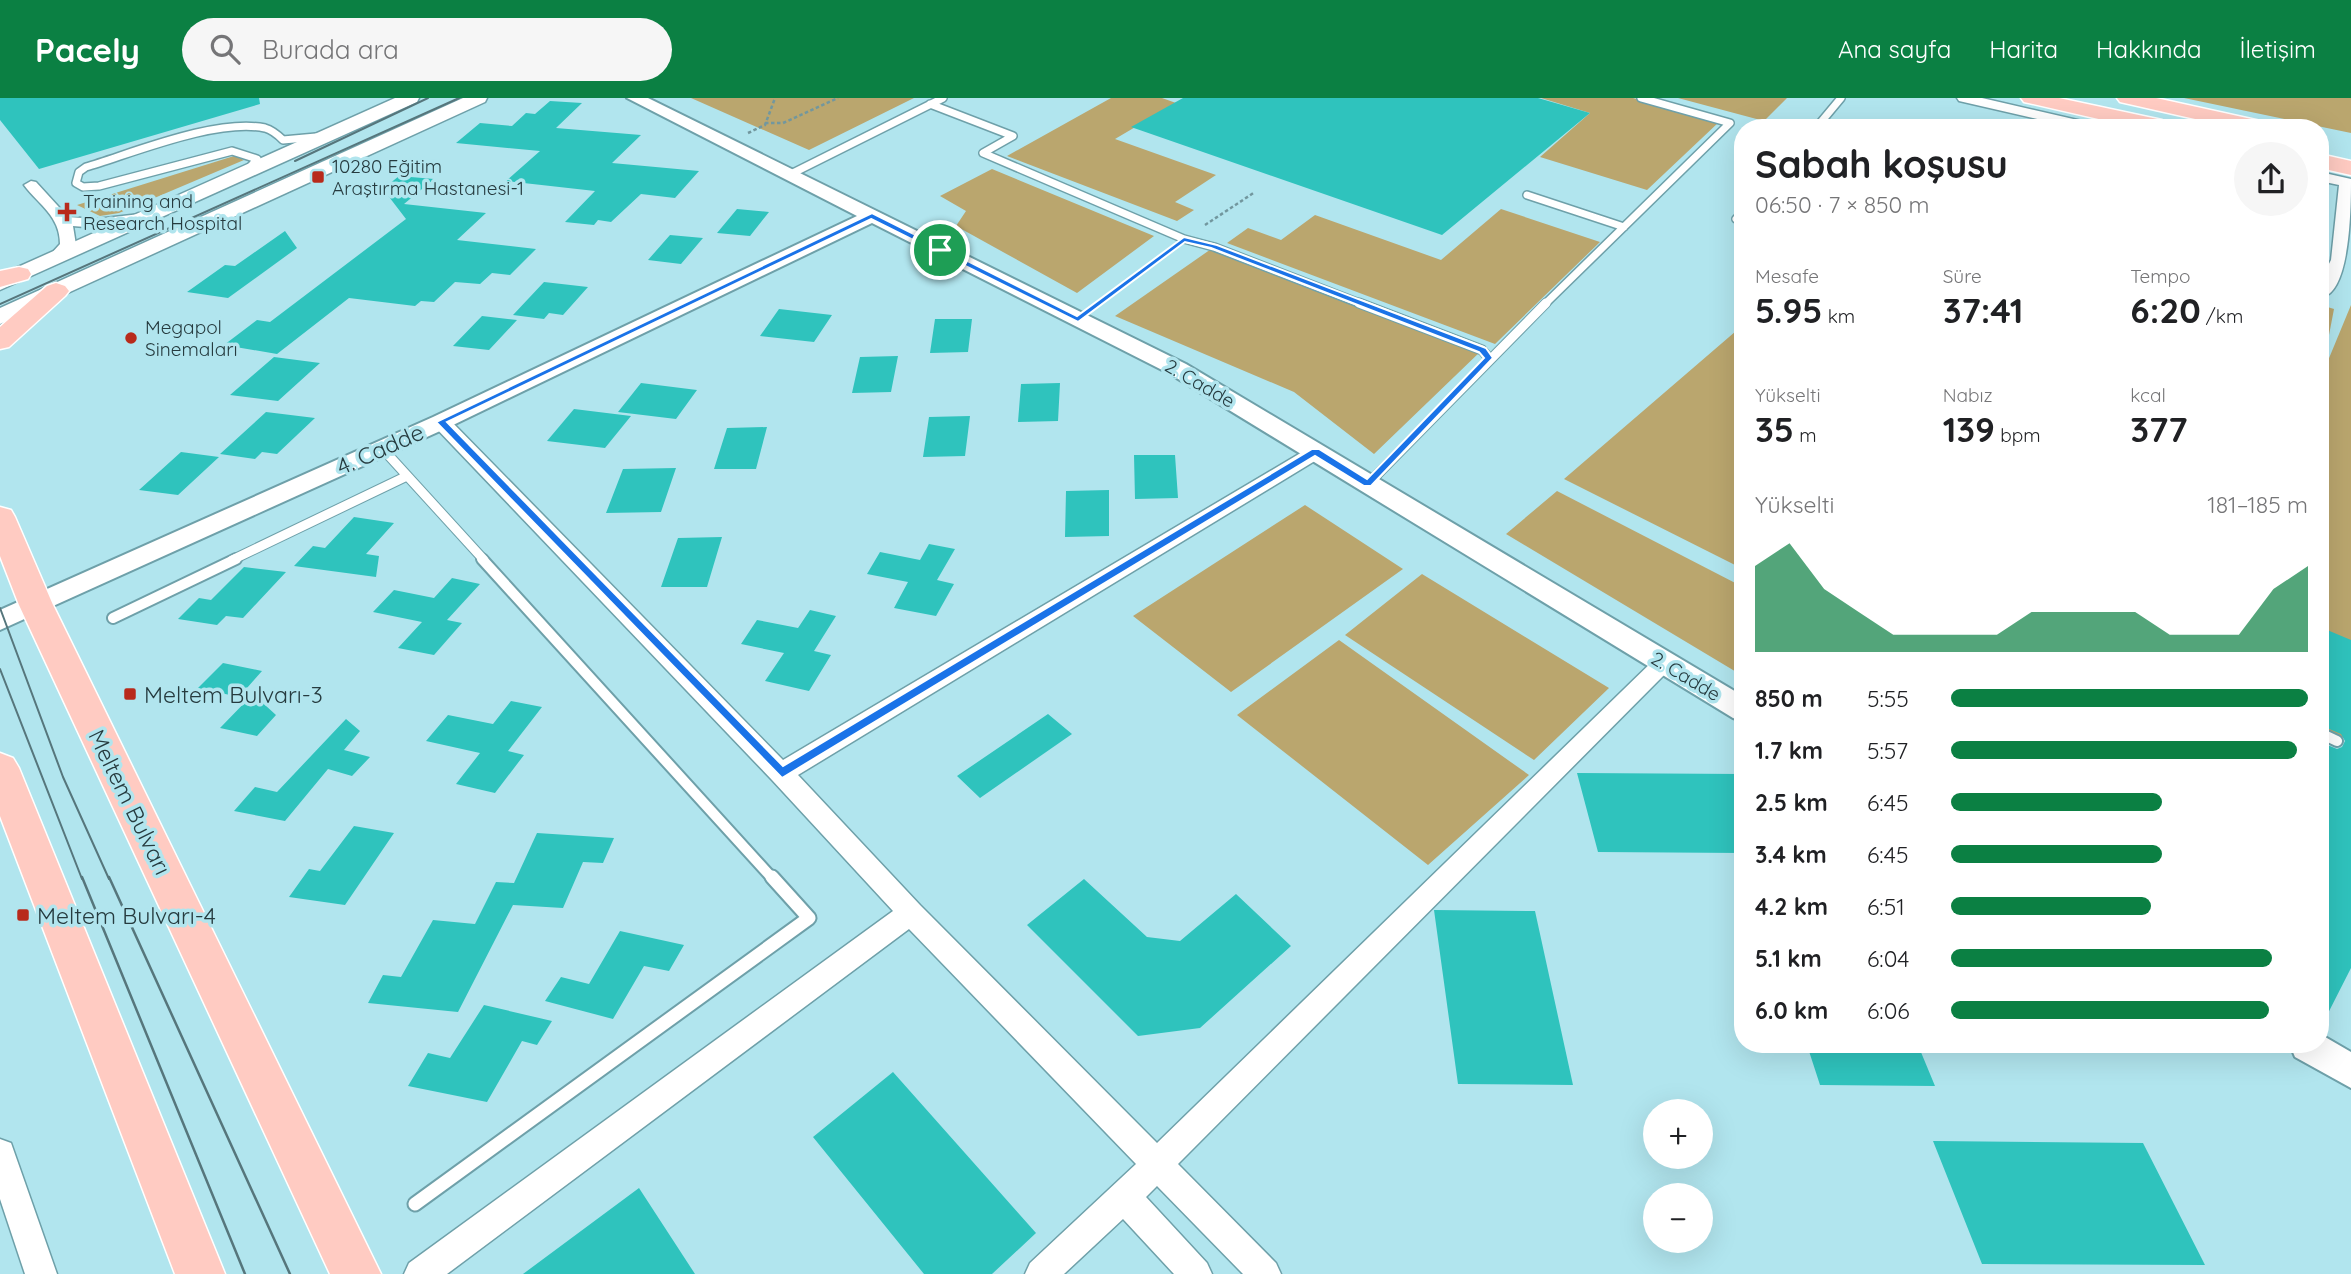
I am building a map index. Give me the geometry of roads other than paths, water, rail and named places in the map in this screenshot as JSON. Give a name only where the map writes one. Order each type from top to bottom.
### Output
[{"type":"main road","points":[[6,279],[410,98]]},
{"type":"main road","points":[[0,317],[478,98]]},
{"type":"main road","points":[[2031,98],[2095,119]]},
{"type":"main road","points":[[2127,98],[2224,119]]},
{"type":"main road","points":[[2329,142],[2351,146]]},
{"type":"main road","points":[[2329,163],[2351,168]]},
{"type":"main road","points":[[0,341],[55,291]]},
{"type":"main road","name":"Meltem Bulvarı","points":[[0,517],[36,605],[356,1274]]},
{"type":"main road","points":[[0,768],[200,1274]]},
{"type":"street","name":"2. Cadde","points":[[635,98],[1178,369],[1734,705]]},
{"type":"street","points":[[1964,98],[2044,119]]},
{"type":"street","points":[[2024,98],[2053,119]]},
{"type":"street","points":[[2329,178],[2347,182],[2339,260],[2329,280]]},
{"type":"street","points":[[31,186],[65,221],[69,235],[68,245],[58,256]]},
{"type":"street","name":"4. Cadde","points":[[0,621],[441,422],[872,216]]},
{"type":"street","points":[[65,221],[96,224],[140,219]]},
{"type":"street","points":[[441,422],[782,773],[911,913],[1265,1274]]},
{"type":"street","points":[[782,773],[1315,452]]},
{"type":"street","points":[[1041,1274],[1157,1165],[1665,663]]},
{"type":"street","points":[[420,1274],[911,913]]},
{"type":"street","points":[[2321,1053],[2351,1071]]},
{"type":"street","points":[[0,1153],[41,1274]]},
{"type":"street","points":[[1124,1197],[1196,1274]]},
{"type":"lane","points":[[789,175],[943,98]]},
{"type":"lane","points":[[1368,484],[1489,358],[1730,123],[1641,98]]},
{"type":"lane","points":[[1824,119],[1842,98]]},
{"type":"lane","points":[[930,104],[1013,136],[983,153],[1184,239],[1214,247],[1482,350],[1489,358]]},
{"type":"lane","points":[[247,171],[257,159],[232,151],[99,186],[83,187],[76,183],[79,172],[86,167],[198,134],[252,127],[269,128],[283,140],[312,138],[352,124]]},
{"type":"lane","points":[[1527,195],[1624,227]]},
{"type":"lane","points":[[381,447],[809,918],[415,1203]]},
{"type":"lane","points":[[113,618],[407,477]]},
{"type":"lane","points":[[2329,737],[2337,741]]},
{"type":"tram line","points":[[295,161],[428,98]]},
{"type":"tram line","points":[[0,304],[459,98]]},
{"type":"tram line","points":[[0,608],[63,777],[109,879]]},
{"type":"tram line","points":[[0,669],[82,879]]},
{"type":"tram line","points":[[82,877],[245,1274]]},
{"type":"tram line","points":[[109,877],[290,1274]]},
{"type":"place","name":"10280 Eğitim Araştırma Hastanesi-1","points":[[318,177]]},
{"type":"place","name":"Training and Research Hospital","points":[[67,212]]},
{"type":"place","name":"Megapol Sinemaları","points":[[131,338]]},
{"type":"place","name":"Meltem Bulvarı-3","points":[[130,694]]},
{"type":"place","name":"Meltem Bulvarı-4","points":[[23,915]]}]
